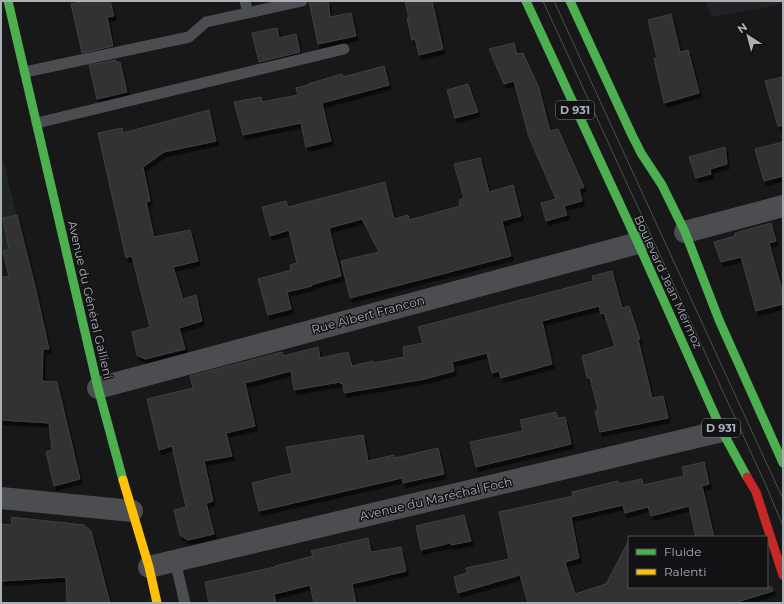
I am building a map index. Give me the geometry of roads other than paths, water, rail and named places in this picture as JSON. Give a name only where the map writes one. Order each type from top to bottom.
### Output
[{"type":"main road","name":"Avenue du Général Gallieni","points":[[8,1],[98,388],[149,567],[157,603]]},
{"type":"main road","name":"Boulevard Jean Mermoz","points":[[526,1],[638,243],[722,431],[756,492],[783,575]]},
{"type":"main road","points":[[570,1],[631,133],[645,159],[662,185],[685,232],[719,320],[783,463]]},
{"type":"street","points":[[685,232],[783,206]]},
{"type":"street","name":"Rue Albert Francon","points":[[98,388],[638,243]]},
{"type":"street","name":"Avenue du Maréchal Foch","points":[[149,567],[722,431]]},
{"type":"street","points":[[1,498],[132,511]]},
{"type":"lane","points":[[246,1],[248,13]]},
{"type":"lane","points":[[25,72],[189,37],[206,22],[302,1]]},
{"type":"lane","points":[[37,124],[344,49]]},
{"type":"lane","points":[[175,560],[185,603]]},
{"type":"tram line","points":[[543,1],[765,483],[783,526]]},
{"type":"tram line","points":[[554,1],[783,499]]}]
